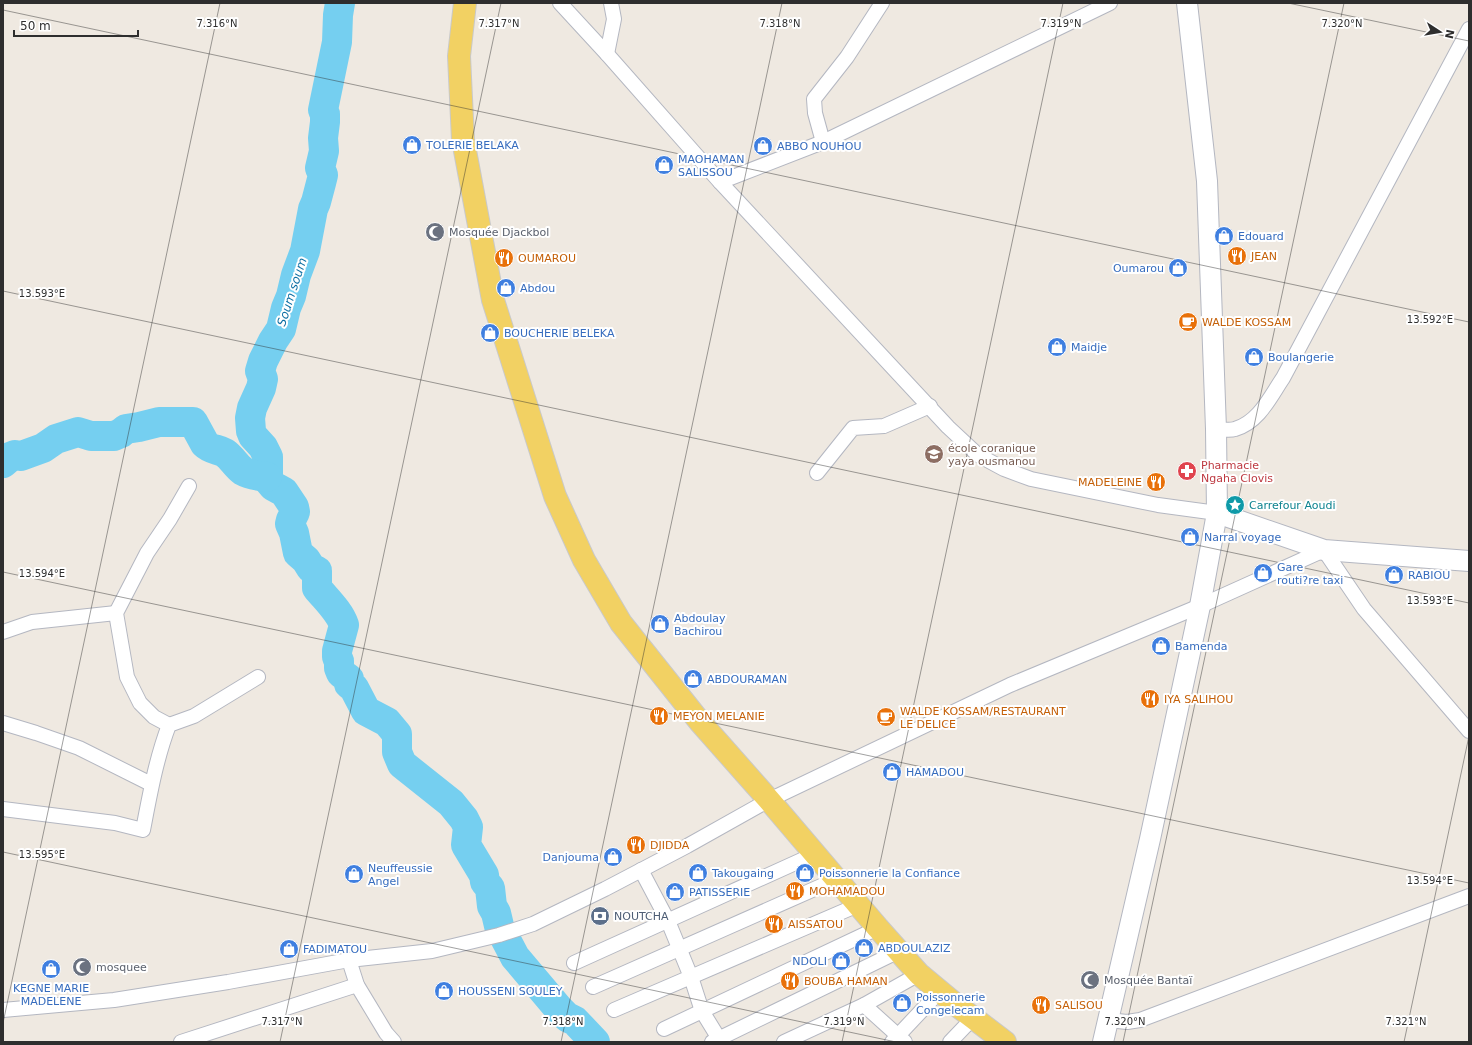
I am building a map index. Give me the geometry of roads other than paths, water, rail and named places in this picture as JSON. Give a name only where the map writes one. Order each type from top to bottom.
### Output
[{"type":"main road","points":[[465,3],[459,56],[463,140],[493,300],[555,496],[584,560],[621,623],[700,722],[769,800],[878,928],[919,974],[1005,1042]]},
{"type":"main road","points":[[1103,1042],[1150,839],[1200,606],[1217,513],[1216,429],[1207,181],[1187,3]]},
{"type":"main road","points":[[1217,513],[1324,550],[1469,562]]},
{"type":"street","points":[[560,3],[720,182],[948,427],[978,455],[1004,469],[1038,480],[1158,505],[1217,513]]},
{"type":"street","points":[[607,54],[614,19],[611,3]]},
{"type":"street","points":[[822,142],[815,113],[814,99],[847,57],[882,3]]},
{"type":"street","points":[[720,182],[822,142],[1110,3]]},
{"type":"street","points":[[1216,429],[1234,430],[1247,424],[1260,414],[1283,378],[1469,28]]},
{"type":"street","points":[[817,473],[852,428],[884,426],[930,406]]},
{"type":"street","points":[[189,486],[170,519],[147,553],[116,613],[127,677],[140,703],[154,717],[169,725],[194,716],[258,677]]},
{"type":"street","points":[[3,1010],[114,1000],[228,982],[349,960],[432,951],[499,935],[533,924],[605,890],[769,800],[1010,685],[1200,606],[1324,550],[1364,609],[1469,731]]},
{"type":"street","points":[[3,632],[32,622],[116,613]]},
{"type":"street","points":[[3,723],[36,732],[79,748],[152,784]]},
{"type":"street","points":[[3,809],[115,823],[143,830],[161,746],[169,725]]},
{"type":"street","points":[[574,962],[815,854]]},
{"type":"street","points":[[641,870],[668,921],[691,977],[702,1011],[717,1041],[899,951]]},
{"type":"street","points":[[593,987],[837,879]]},
{"type":"street","points":[[1108,1020],[1127,1022],[1140,1020],[1469,896]]},
{"type":"street","points":[[614,1010],[858,904]]},
{"type":"street","points":[[664,1029],[878,928]]},
{"type":"street","points":[[349,960],[357,985],[387,1039]]},
{"type":"street","points":[[784,1042],[864,1005],[919,974]]},
{"type":"street","points":[[181,1042],[357,985]]},
{"type":"street","points":[[864,1005],[898,1040],[940,991]]},
{"type":"street","points":[[950,1042],[973,1018]]},
{"type":"waterway","name":"Soum soum","points":[[340,3],[337,42],[323,110],[325,114],[323,138],[324,151],[320,168],[323,175],[313,209],[305,251],[296,275],[281,329],[273,341],[263,361],[260,371],[263,379],[261,388],[252,408],[250,418],[251,431],[253,436],[263,447],[268,457],[268,480],[273,486],[284,492],[294,507],[295,512],[290,524],[294,533],[298,553],[306,560],[311,568],[317,571],[317,588],[336,610],[344,625],[337,651],[341,673],[349,679],[349,684],[354,688],[366,711],[387,722],[397,734],[397,752],[402,764],[451,803],[464,819],[468,827],[466,845],[484,875],[485,882],[490,888],[492,906],[496,913],[500,930],[515,957],[558,1008],[567,1017],[575,1021],[595,1042]]},
{"type":"waterway","points":[[3,463],[10,457],[15,455],[21,456],[43,448],[56,439],[78,432],[91,436],[114,436],[126,429],[159,422],[193,422],[207,446],[225,453],[243,471],[267,477]]},
{"type":"place","name":"TOLERIE BELAKA","points":[[412,145]]},
{"type":"place","name":"ABBO NOUHOU","points":[[763,146]]},
{"type":"place","name":"MAOHAMAN SALISSOU","points":[[664,165]]},
{"type":"place","name":"Mosquée Djackbol","points":[[435,232]]},
{"type":"place","name":"Edouard","points":[[1224,236]]},
{"type":"place","name":"JEAN","points":[[1237,256]]},
{"type":"place","name":"OUMAROU","points":[[504,258]]},
{"type":"place","name":"Oumarou","points":[[1178,268]]},
{"type":"place","name":"Abdou","points":[[506,288]]},
{"type":"place","name":"WALDE KOSSAM","points":[[1188,322]]},
{"type":"place","name":"BOUCHERIE BELEKA","points":[[490,333]]},
{"type":"place","name":"Maidje","points":[[1057,347]]},
{"type":"place","name":"Boulangerie","points":[[1254,357]]},
{"type":"place","name":"école coranique yaya ousmanou","points":[[934,454]]},
{"type":"place","name":"Pharmacie Ngaha Clovis","points":[[1187,471]]},
{"type":"place","name":"MADELEINE","points":[[1156,482]]},
{"type":"place","name":"Carrefour Aoudi","points":[[1235,505]]},
{"type":"place","name":"Narral voyage","points":[[1190,537]]},
{"type":"place","name":"Gare routi?re taxi","points":[[1263,573]]},
{"type":"place","name":"RABIOU","points":[[1394,575]]},
{"type":"place","name":"Abdoulay Bachirou","points":[[660,624]]},
{"type":"place","name":"Bamenda","points":[[1161,646]]},
{"type":"place","name":"ABDOURAMAN","points":[[693,679]]},
{"type":"place","name":"IYA SALIHOU","points":[[1150,699]]},
{"type":"place","name":"MEYON MELANIE","points":[[659,716]]},
{"type":"place","name":"WALDE KOSSAM/RESTAURANT LE DELICE","points":[[886,717]]},
{"type":"place","name":"HAMADOU","points":[[892,772]]},
{"type":"place","name":"DJIDDA","points":[[636,845]]},
{"type":"place","name":"Danjouma","points":[[613,857]]},
{"type":"place","name":"Takougaing","points":[[698,873]]},
{"type":"place","name":"Poissonnerie la Confiance","points":[[805,873]]},
{"type":"place","name":"Neuffeussie Angel","points":[[354,874]]},
{"type":"place","name":"MOHAMADOU","points":[[795,891]]},
{"type":"place","name":"PATISSERIE","points":[[675,892]]},
{"type":"place","name":"NOUTCHA","points":[[600,916]]},
{"type":"place","name":"AISSATOU","points":[[774,924]]},
{"type":"place","name":"ABDOULAZIZ","points":[[864,948]]},
{"type":"place","name":"FADIMATOU","points":[[289,949]]},
{"type":"place","name":"NDOLI","points":[[841,961]]},
{"type":"place","name":"mosquee","points":[[82,967]]},
{"type":"place","name":"KEGNE MARIE MADELENE","points":[[51,969]]},
{"type":"place","name":"Mosquée Bantaï","points":[[1090,980]]},
{"type":"place","name":"BOUBA HAMAN","points":[[790,981]]},
{"type":"place","name":"HOUSSENI SOULEY","points":[[444,991]]},
{"type":"place","name":"Poissonnerie Congelecam","points":[[902,1003]]},
{"type":"place","name":"SALISOU","points":[[1041,1005]]}]
